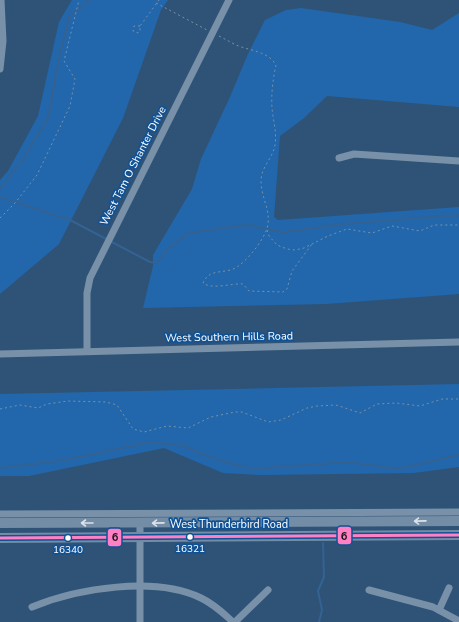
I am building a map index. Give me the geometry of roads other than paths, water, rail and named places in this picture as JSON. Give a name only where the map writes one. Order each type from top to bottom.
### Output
[{"type":"main road","name":"West Thunderbird Road","points":[[0,524],[108,518],[140,523],[459,521]]},
{"type":"main road","points":[[108,518],[109,536]]},
{"type":"main road","points":[[312,522],[312,535]]},
{"type":"main road","name":"West Thunderbird Road","points":[[0,538],[459,534]]},
{"type":"street","points":[[0,69],[3,41],[1,0]]},
{"type":"street","name":"West Tam O Shanter Drive","points":[[87,351],[87,293],[90,278],[212,32],[230,0]]},
{"type":"street","points":[[339,158],[354,154],[459,161]]},
{"type":"street","name":"West Southern Hills Road","points":[[0,354],[459,342]]},
{"type":"street","name":"West Thunderbird Road","points":[[0,514],[108,518],[459,512]]},
{"type":"street","points":[[140,523],[142,587],[140,622]]},
{"type":"street","points":[[32,607],[87,590],[142,587],[169,588],[191,594],[217,608],[234,622],[268,590]]},
{"type":"street","points":[[439,610],[449,588]]},
{"type":"street","points":[[369,590],[417,602],[439,610],[459,621]]},
{"type":"waterway","points":[[0,189],[25,156],[48,118],[60,54],[69,17],[90,0]]},
{"type":"waterway","points":[[0,197],[70,220],[150,262],[157,263],[167,250],[188,233],[246,225],[284,232],[342,224],[459,215]]},
{"type":"waterway","points":[[0,468],[65,460],[150,442],[181,445],[215,459],[251,469],[348,462],[398,469],[459,455]]},
{"type":"waterway","points":[[319,622],[322,610],[318,591],[324,577],[323,543]]},
{"type":"place","name":"16321","points":[[190,537]]},
{"type":"place","name":"16340","points":[[68,538]]}]
